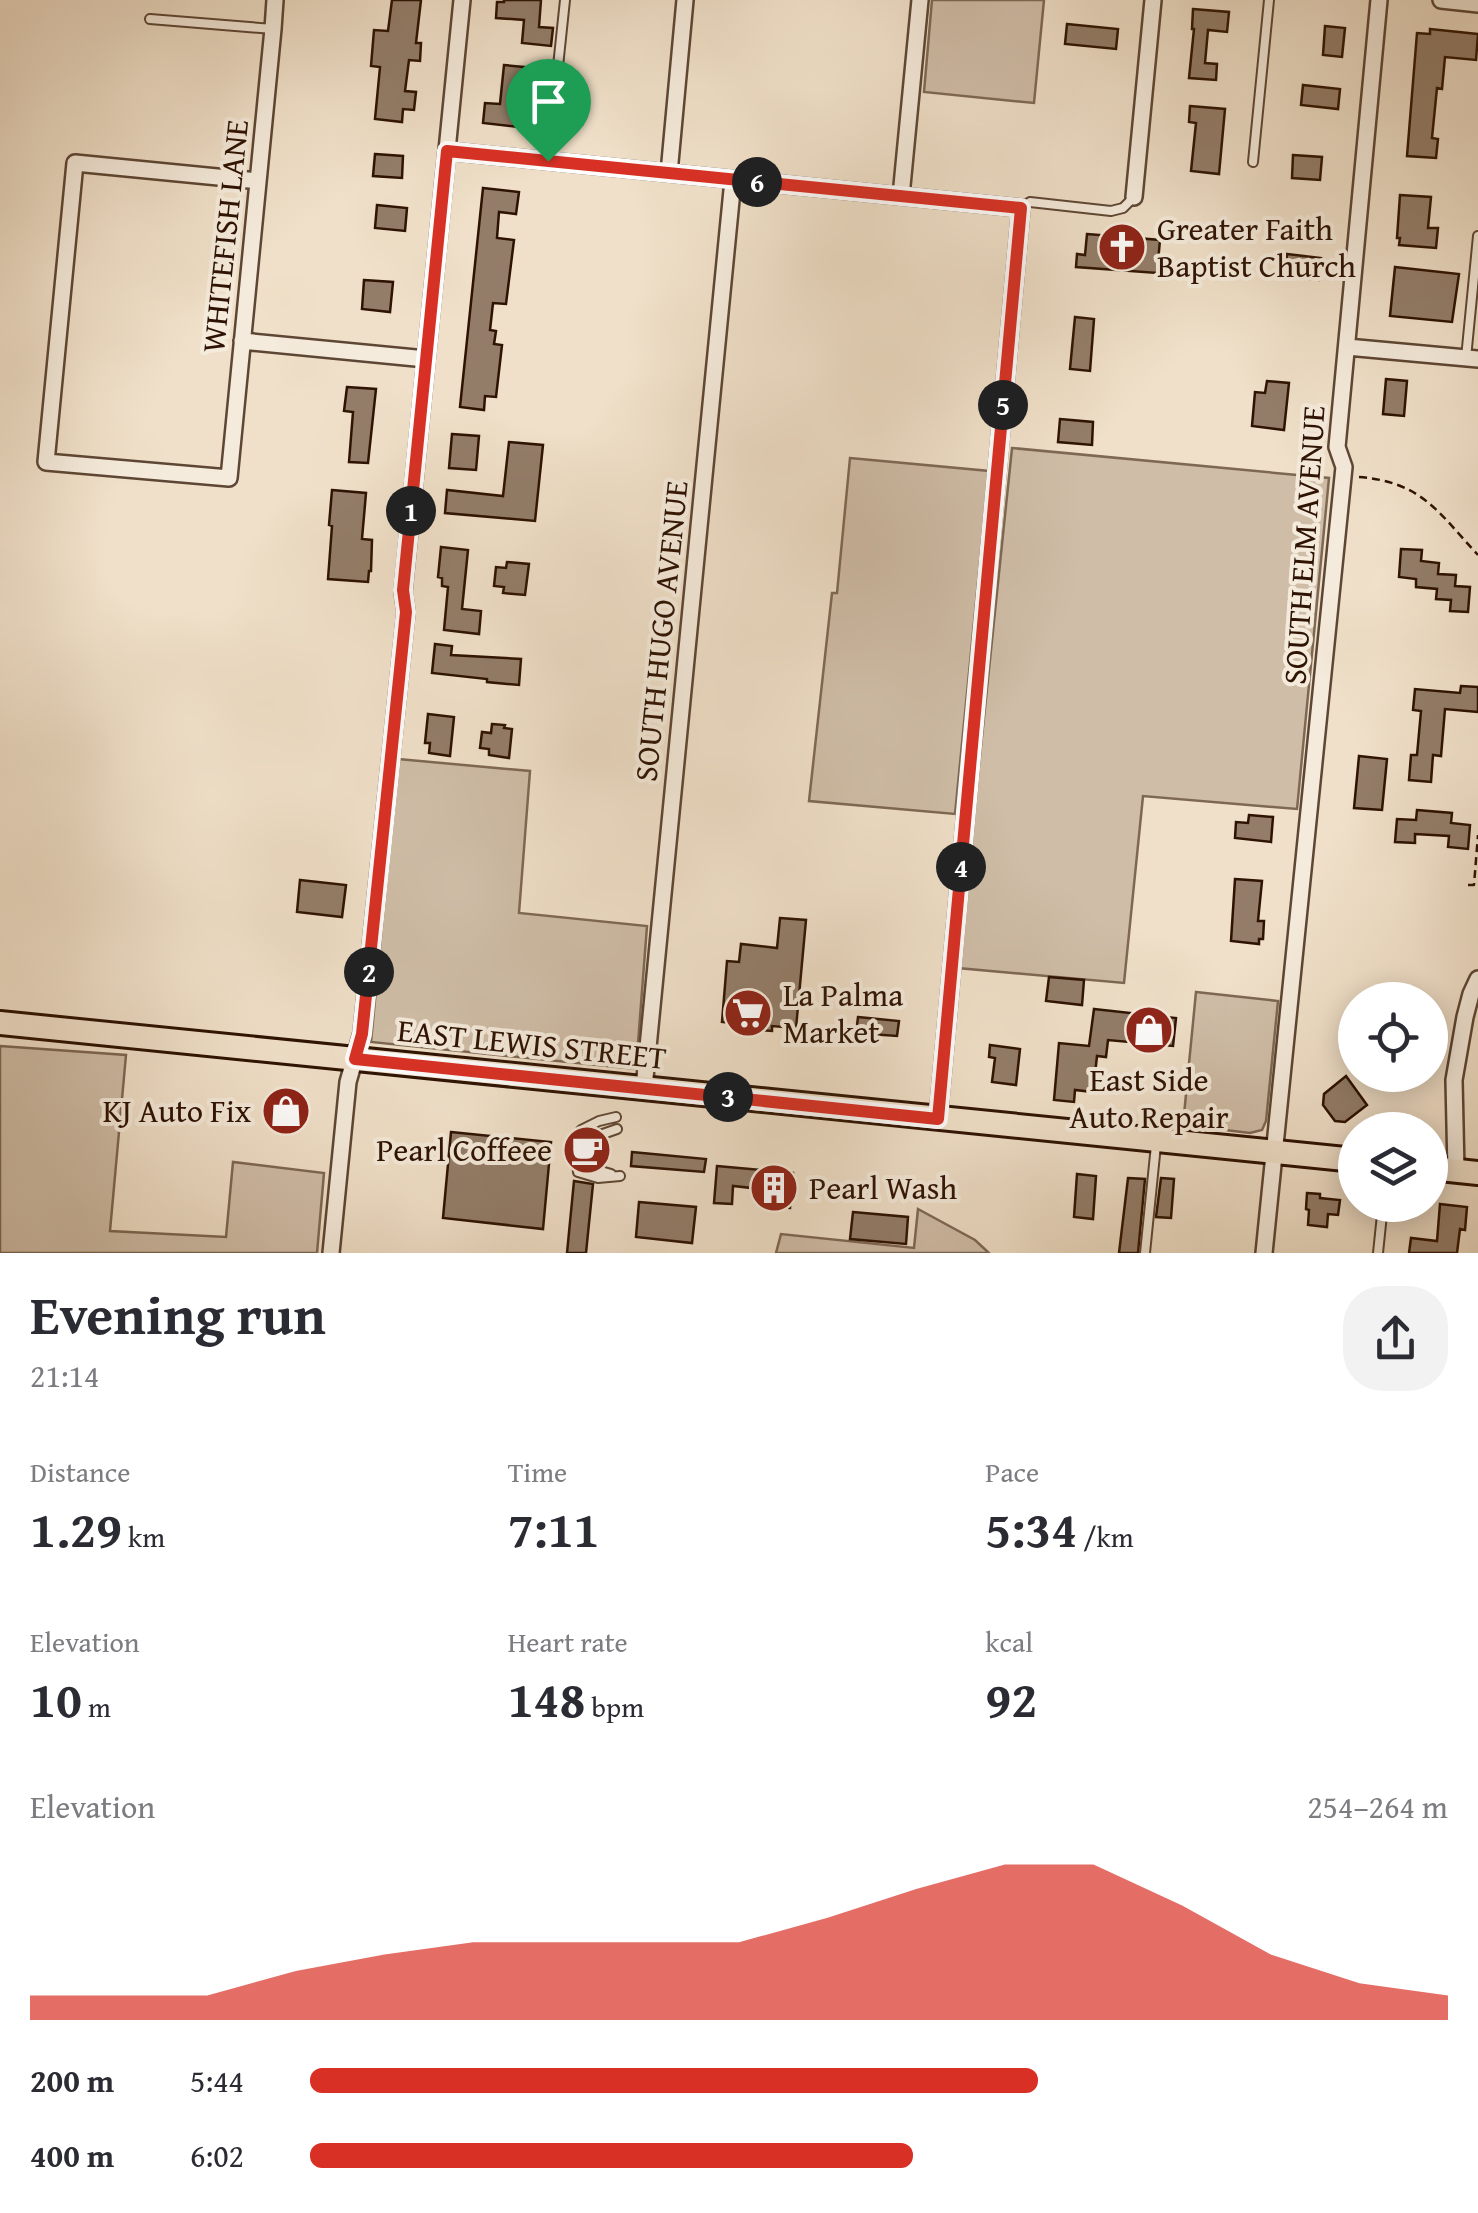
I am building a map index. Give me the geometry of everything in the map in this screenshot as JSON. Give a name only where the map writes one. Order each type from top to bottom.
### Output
[{"type":"main road","name":"EAST LEWIS STREET","points":[[0,1023],[1338,1158]]},
{"type":"street","name":"WHITEFISH LANE","points":[[258,182],[75,164],[46,462],[229,478],[273,30],[275,0]]},
{"type":"street","points":[[331,1253],[348,1084],[362,1034],[396,712],[406,612],[403,590],[462,0]]},
{"type":"street","points":[[669,173],[686,0]]},
{"type":"street","points":[[901,196],[920,0]]},
{"type":"street","points":[[1134,197],[1153,0]]},
{"type":"street","name":"SOUTH ELM AVENUE","points":[[1264,1253],[1344,466],[1337,447],[1379,0]]},
{"type":"street","points":[[1441,0],[1478,4]]},
{"type":"street","points":[[447,151],[1021,208],[938,1119]]},
{"type":"street","name":"SOUTH HUGO AVENUE","points":[[644,1088],[733,180]]},
{"type":"street","points":[[242,341],[426,358]]},
{"type":"street","points":[[1347,346],[1472,359]]},
{"type":"street","points":[[1467,1172],[1454,1080],[1470,994],[1478,979]]},
{"type":"lane","points":[[548,161],[565,0]]},
{"type":"lane","points":[[1253,162],[1269,0]]},
{"type":"lane","points":[[150,19],[273,30]]},
{"type":"lane","points":[[1021,208],[1030,202],[1112,212],[1134,197]]},
{"type":"lane","points":[[1472,359],[1478,236]]},
{"type":"lane","points":[[616,1117],[581,1130],[578,1172],[598,1178],[620,1176],[594,1168],[596,1136],[616,1129]]},
{"type":"lane","points":[[1145,1253],[1156,1141]]},
{"type":"lane","points":[[1378,1253],[1381,1222]]},
{"type":"path","points":[[1359,477],[1385,479],[1420,495],[1478,555]]},
{"type":"path","points":[[1468,885],[1474,886],[1478,834]]},
{"type":"shaded area","points":[[932,0],[1044,0],[1034,103],[924,92]]},
{"type":"shaded area","points":[[1012,448],[1329,478],[1297,809],[1143,796],[1124,983],[958,968]]},
{"type":"shaded area","points":[[850,458],[989,471],[955,814],[809,801],[832,593],[837,593]]},
{"type":"shaded area","points":[[398,759],[530,771],[519,913],[647,926],[636,1069],[371,1042]]},
{"type":"shaded area","points":[[1196,992],[1278,1001],[1262,1130],[1250,1133],[1183,1125]]},
{"type":"shaded area","points":[[0,1046],[126,1055],[110,1231],[226,1237],[233,1162],[324,1173],[317,1253],[0,1253]]},
{"type":"shaded area","points":[[918,1209],[975,1240],[989,1253],[776,1253],[781,1234],[914,1248]]},
{"type":"building","points":[[392,0],[421,0],[416,43],[421,43],[420,61],[409,60],[405,91],[416,92],[414,110],[403,109],[402,122],[375,119],[380,67],[371,66],[374,30],[388,31]]},
{"type":"building","points":[[541,0],[539,27],[553,28],[551,46],[522,43],[524,20],[496,18],[497,2]]},
{"type":"building","points":[[1193,9],[1229,12],[1227,32],[1208,30],[1205,63],[1217,64],[1216,80],[1189,78]]},
{"type":"building","points":[[1067,24],[1118,29],[1116,49],[1065,44]]},
{"type":"building","points":[[1325,26],[1345,28],[1342,57],[1323,55]]},
{"type":"building","points":[[1430,29],[1478,34],[1476,60],[1445,57],[1432,138],[1438,139],[1436,158],[1407,156],[1417,33],[1430,34]]},
{"type":"building","points":[[504,65],[545,69],[541,126],[483,123],[485,103],[500,104]]},
{"type":"building","points":[[1303,85],[1340,89],[1338,109],[1301,105]]},
{"type":"building","points":[[1190,106],[1225,109],[1219,174],[1191,171],[1196,123],[1189,122]]},
{"type":"building","points":[[375,154],[403,156],[402,178],[373,176]]},
{"type":"building","points":[[1293,155],[1322,157],[1320,180],[1292,178]]},
{"type":"building","points":[[483,188],[519,192],[516,214],[499,212],[497,238],[514,240],[506,304],[493,303],[490,330],[496,331],[494,344],[502,345],[496,397],[485,396],[484,410],[460,407]]},
{"type":"building","points":[[1400,195],[1431,197],[1428,228],[1438,228],[1436,248],[1399,245]]},
{"type":"building","points":[[377,205],[407,208],[405,231],[375,228]]},
{"type":"building","name":"Greater Faith Baptist Church","points":[[1087,234],[1160,240],[1157,273],[1076,267],[1077,254],[1085,255]]},
{"type":"building","points":[[1287,254],[1321,258],[1319,280],[1285,277]]},
{"type":"building","points":[[1395,267],[1459,274],[1452,322],[1390,316]]},
{"type":"building","points":[[364,280],[393,282],[390,312],[362,309]]},
{"type":"building","points":[[1075,317],[1094,319],[1090,371],[1070,369]]},
{"type":"building","points":[[1386,379],[1407,381],[1404,416],[1383,414]]},
{"type":"building","points":[[1267,381],[1289,383],[1284,430],[1252,426],[1255,392],[1265,393]]},
{"type":"building","points":[[347,387],[376,389],[368,463],[349,462],[353,412],[344,411]]},
{"type":"building","points":[[1060,419],[1093,422],[1092,445],[1058,442]]},
{"type":"building","points":[[452,434],[479,436],[476,470],[449,468]]},
{"type":"building","points":[[509,442],[543,445],[535,521],[445,513],[447,490],[503,496]]},
{"type":"building","points":[[332,490],[366,493],[362,539],[372,540],[368,582],[328,579]]},
{"type":"building","points":[[441,547],[468,550],[462,609],[481,611],[479,634],[444,630],[448,587],[442,586],[442,578],[438,577]]},
{"type":"building","points":[[1401,549],[1422,550],[1421,561],[1439,563],[1438,574],[1456,575],[1455,586],[1470,587],[1468,612],[1450,611],[1451,600],[1436,599],[1437,589],[1416,587],[1416,579],[1399,577]]},
{"type":"building","points":[[507,562],[529,564],[525,595],[503,593],[504,587],[494,586],[496,567],[506,568]]},
{"type":"building","points":[[435,644],[452,646],[451,655],[521,659],[519,685],[432,673]]},
{"type":"building","points":[[1461,686],[1478,687],[1478,712],[1445,709],[1441,756],[1433,755],[1431,782],[1409,780],[1411,755],[1417,755],[1421,711],[1413,710],[1415,689],[1460,693]]},
{"type":"building","points":[[428,714],[454,717],[450,756],[429,753],[430,743],[425,743]]},
{"type":"building","points":[[492,724],[512,729],[509,758],[489,755],[489,749],[480,748],[482,732],[491,733]]},
{"type":"building","points":[[1359,756],[1387,759],[1382,810],[1354,808]]},
{"type":"building","points":[[1417,810],[1452,813],[1451,823],[1470,825],[1468,849],[1448,847],[1449,836],[1415,834],[1415,843],[1395,842],[1397,819],[1416,820]]},
{"type":"building","points":[[1249,815],[1273,817],[1271,842],[1235,838],[1236,822],[1248,823]]},
{"type":"building","points":[[1235,879],[1262,881],[1258,921],[1264,921],[1259,944],[1231,941]]},
{"type":"building","points":[[300,880],[346,885],[342,917],[297,912]]},
{"type":"building","points":[[780,918],[806,920],[796,1028],[772,1026],[772,1031],[722,1022],[727,961],[739,962],[741,944],[777,948]]},
{"type":"building","points":[[1049,977],[1084,980],[1082,1005],[1046,1001]]},
{"type":"building","points":[[1094,1009],[1176,1018],[1173,1046],[1108,1040],[1106,1057],[1097,1056],[1093,1092],[1075,1090],[1074,1102],[1054,1100],[1059,1043],[1089,1046]]},
{"type":"building","points":[[858,1017],[899,1021],[897,1036],[856,1033]]},
{"type":"building","points":[[990,1045],[1020,1049],[1016,1085],[992,1082],[995,1058],[989,1057]]},
{"type":"building","points":[[1338,1083],[1338,1092],[1358,1092],[1367,1105],[1358,1112],[1338,1112],[1335,1121],[1323,1105],[1324,1094]]},
{"type":"building","name":"KJ Auto Fix","points":[[274,1095],[302,1098],[299,1127],[271,1125]]},
{"type":"building","points":[[451,1132],[551,1142],[543,1229],[443,1218]]},
{"type":"building","points":[[632,1152],[706,1159],[704,1172],[631,1166]]},
{"type":"building","name":"Pearl Wash","points":[[717,1166],[793,1173],[790,1208],[777,1207],[779,1191],[733,1186],[732,1204],[714,1203]]},
{"type":"building","points":[[1077,1174],[1096,1176],[1093,1219],[1074,1217]]},
{"type":"building","points":[[1128,1178],[1145,1179],[1138,1253],[1119,1253]]},
{"type":"building","points":[[1161,1178],[1174,1179],[1171,1218],[1156,1217]]},
{"type":"building","points":[[574,1181],[593,1184],[586,1253],[567,1253]]},
{"type":"building","points":[[1307,1193],[1338,1200],[1338,1215],[1328,1214],[1327,1227],[1308,1225]]},
{"type":"building","points":[[639,1202],[696,1207],[692,1243],[636,1237]]},
{"type":"building","points":[[1448,1205],[1467,1207],[1457,1253],[1409,1253],[1411,1238],[1437,1241],[1439,1222],[1448,1222]]},
{"type":"building","points":[[853,1212],[908,1217],[906,1244],[850,1239]]},
{"type":"place","name":"Greater Faith Baptist Church","points":[[1122,247]]},
{"type":"place","name":"La Palma Market","points":[[748,1013]]},
{"type":"place","name":"East Side Auto Repair","points":[[1149,1030]]},
{"type":"place","name":"KJ Auto Fix","points":[[286,1111]]},
{"type":"place","name":"Pearl Coffeee","points":[[587,1150]]},
{"type":"place","name":"Pearl Wash","points":[[774,1188]]},
{"type":"route","points":[[447,151],[548,161],[1021,208],[938,1119],[355,1059],[362,1034],[398,693],[406,612],[403,590],[447,151]]}]
